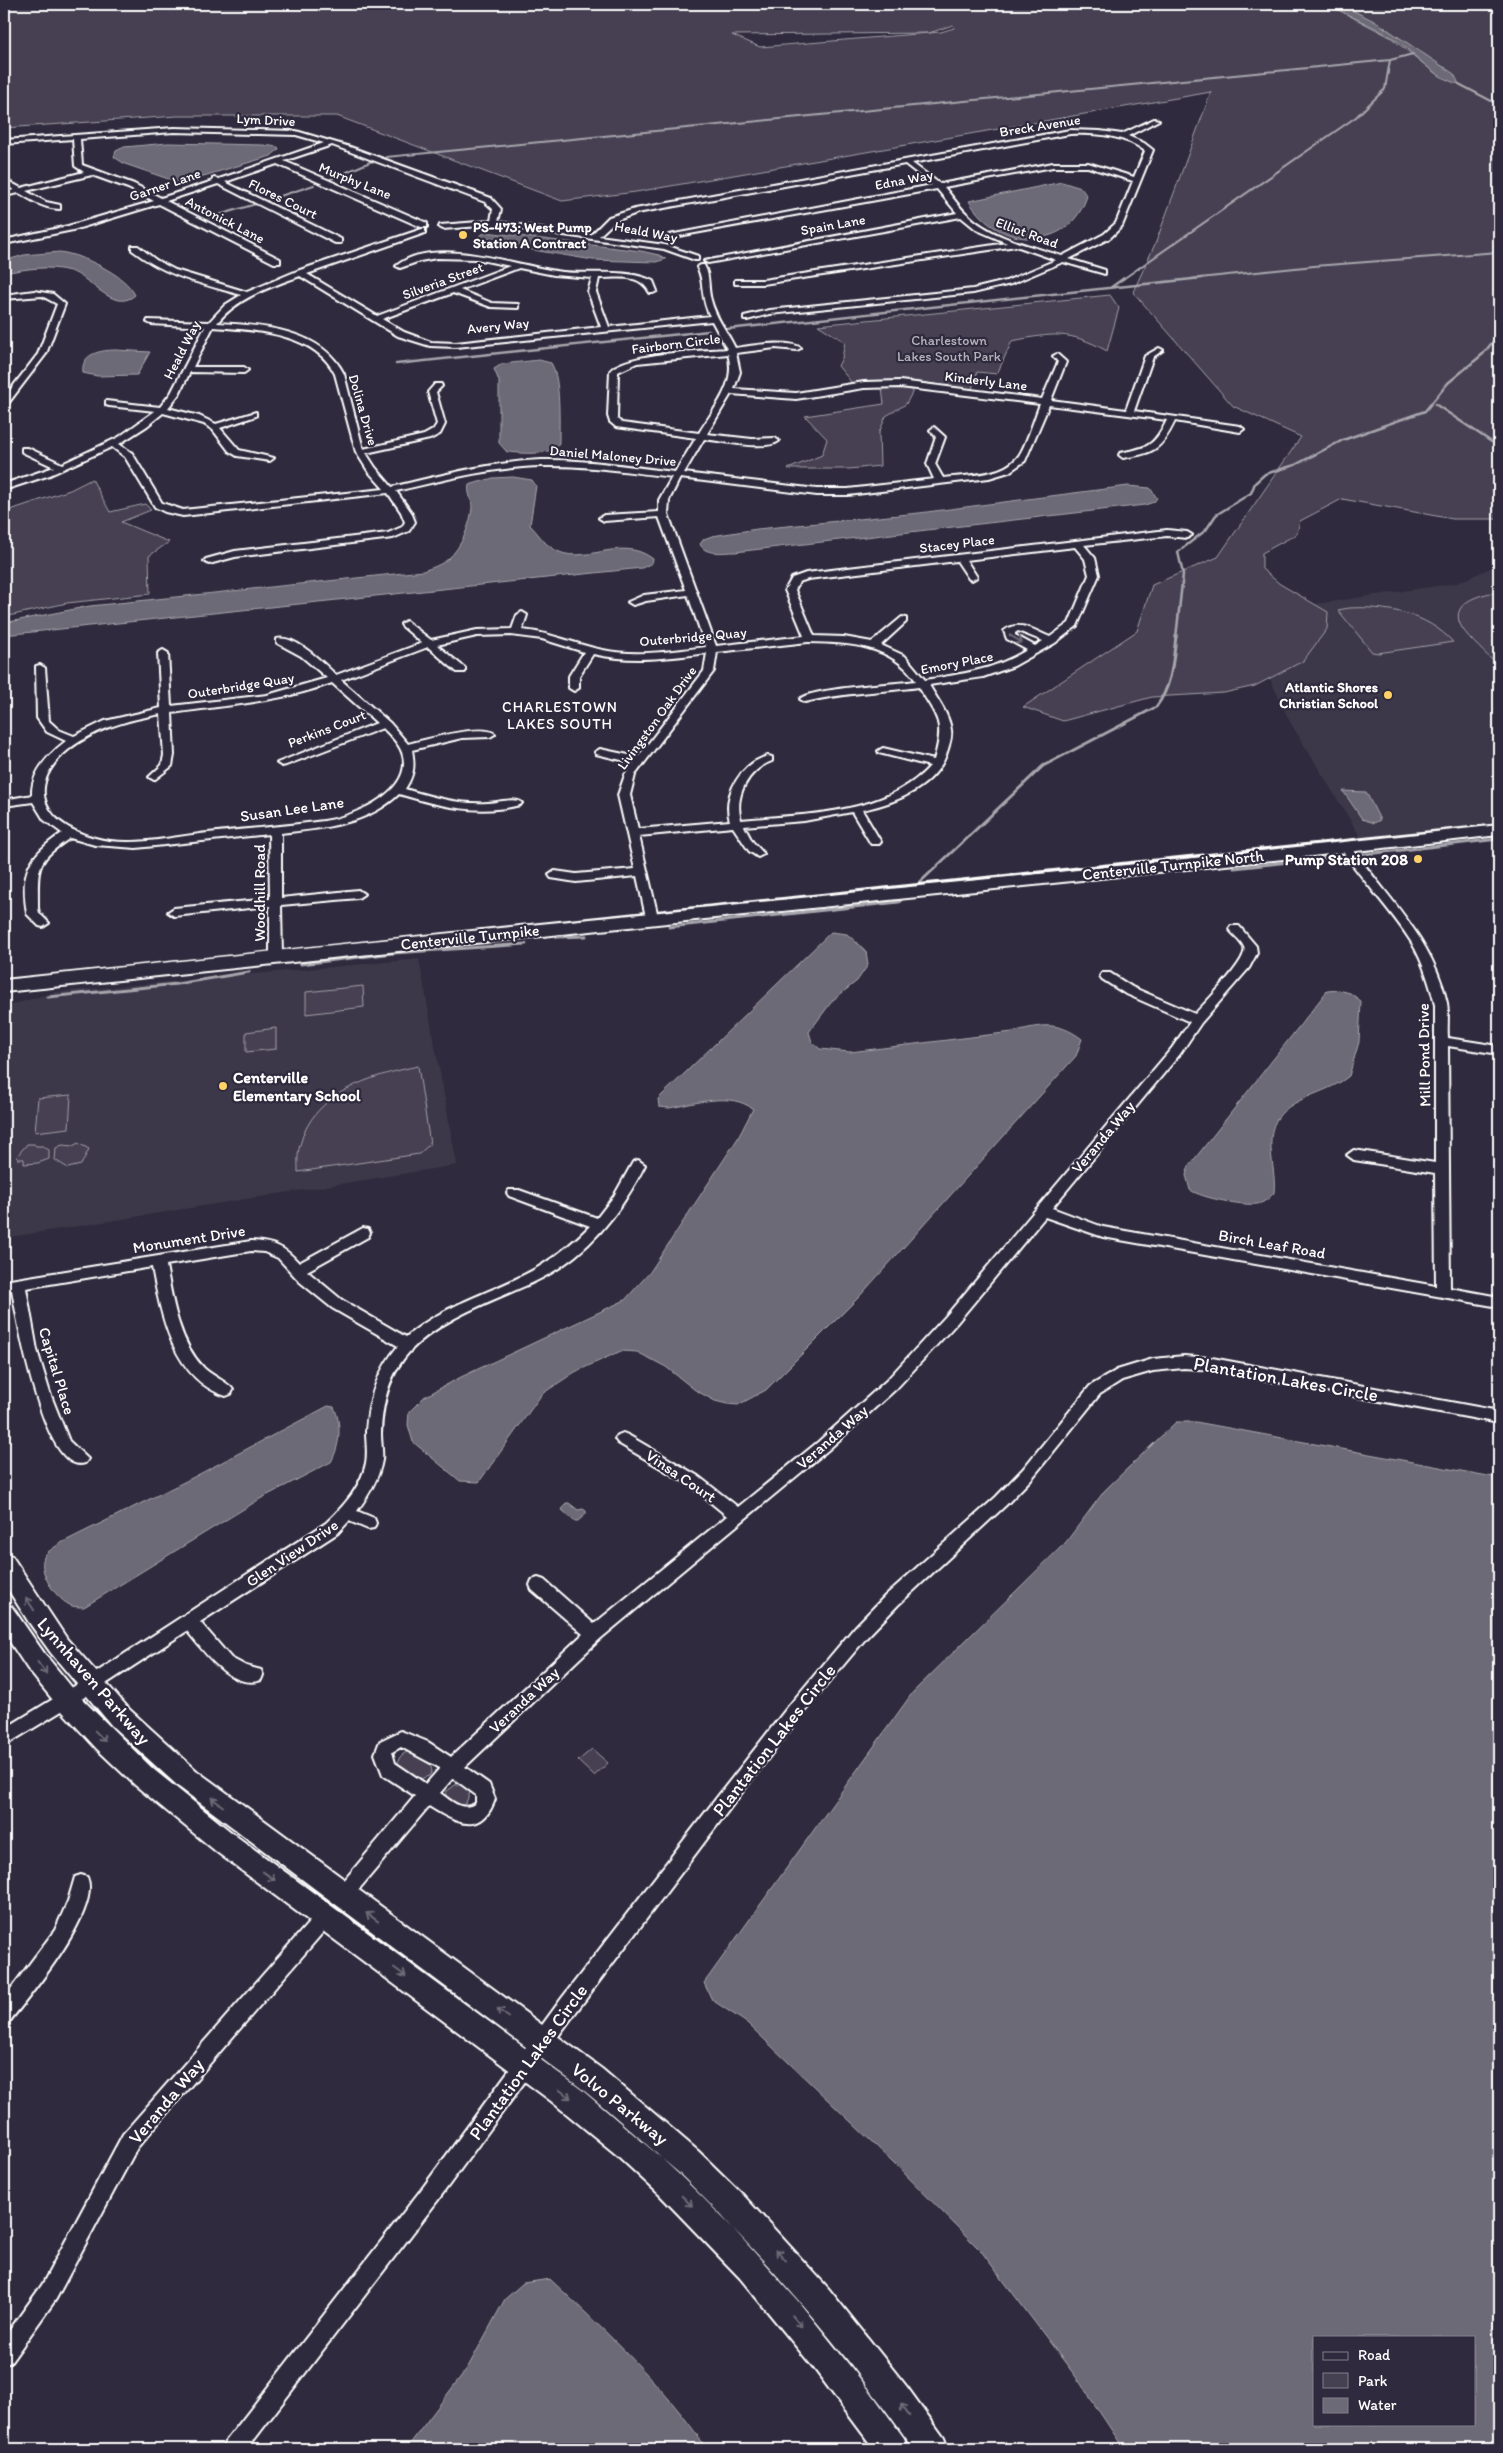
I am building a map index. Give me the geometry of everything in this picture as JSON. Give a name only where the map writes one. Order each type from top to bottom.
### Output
[{"type":"main road","name":"Centerville Turnpike North","points":[[937,890],[1499,830]]},
{"type":"main road","name":"Centerville Turnpike","points":[[4,986],[652,917],[937,890]]},
{"type":"main road","name":"Lynnhaven Parkway","points":[[4,1562],[42,1622],[121,1718],[188,1779],[246,1824]]},
{"type":"main road","name":"Lynnhaven Parkway","points":[[4,1614],[67,1700],[130,1767],[229,1848]]},
{"type":"main road","name":"Volvo Parkway","points":[[246,1824],[542,2042],[634,2113],[719,2189],[848,2334],[933,2449]]},
{"type":"main road","name":"Volvo Parkway","points":[[229,1848],[326,1917],[581,2107],[643,2159],[730,2245],[816,2344],[893,2449]]},
{"type":"street","points":[[1122,137],[1156,120]]},
{"type":"street","name":"Lym Drive","points":[[4,142],[174,130],[302,134],[332,143],[501,206],[494,224]]},
{"type":"street","name":"Breck Avenue","points":[[593,236],[619,213],[1070,132],[1093,132],[1122,137],[1149,150],[1120,224],[1115,229],[1107,236],[1017,281],[984,289],[770,312],[747,318]]},
{"type":"street","points":[[76,136],[79,166],[91,173]]},
{"type":"street","name":"Garner Lane","points":[[4,242],[70,228],[160,201],[216,180],[332,143]]},
{"type":"street","name":"Murphy Lane","points":[[277,161],[432,228]]},
{"type":"street","name":"Elliot Road","points":[[906,162],[939,186],[962,214],[980,228],[1016,244],[1102,272]]},
{"type":"street","name":"Edna Way","points":[[673,235],[1054,165],[1079,163],[1137,180]]},
{"type":"street","points":[[4,194],[91,173]]},
{"type":"street","name":"Antonick Lane","points":[[91,173],[122,182],[276,261]]},
{"type":"street","name":"Flores Court","points":[[216,180],[338,241]]},
{"type":"street","points":[[4,181],[44,204],[57,207]]},
{"type":"street","name":"Spain Lane","points":[[695,258],[708,260],[962,214]]},
{"type":"street","name":"Heald Way","points":[[4,487],[60,467],[112,443],[141,427],[161,411],[175,393],[209,326],[228,307],[248,295],[300,274],[432,228],[494,224],[665,246],[695,258]]},
{"type":"street","points":[[738,282],[762,282],[1016,244]]},
{"type":"street","points":[[135,248],[153,262],[172,272],[248,295]]},
{"type":"street","points":[[400,266],[422,257],[443,254],[555,273],[638,277],[650,284],[652,291]]},
{"type":"street","points":[[695,258],[688,263],[701,267],[706,274],[708,303],[732,351],[736,372],[729,391],[700,436],[664,500],[663,514],[712,651]]},
{"type":"street","points":[[701,267],[708,264],[708,260]]},
{"type":"street","name":"Silveria Street","points":[[376,319],[517,266]]},
{"type":"street","name":"Avery Way","points":[[300,274],[416,341],[442,345],[716,318]]},
{"type":"street","points":[[596,276],[592,292],[606,329]]},
{"type":"street","points":[[453,290],[491,305],[515,306]]},
{"type":"street","points":[[4,297],[38,294],[51,296],[61,304],[42,354],[4,403]]},
{"type":"street","name":"Dolina Drive","points":[[151,322],[282,333],[305,340],[324,351],[338,369],[360,452],[406,508],[410,522],[406,529],[397,534],[235,554],[209,561]]},
{"type":"street","points":[[732,351],[775,346],[797,348]]},
{"type":"street","points":[[1129,413],[1149,356],[1159,350]]},
{"type":"street","name":"Fairborn Circle","points":[[700,436],[625,426],[616,422],[612,416],[614,371],[620,366],[632,362],[732,351]]},
{"type":"street","name":"Daniel Maloney Drive","points":[[112,443],[129,455],[158,505],[175,512],[194,513],[390,490],[480,469],[542,463],[593,465],[817,492],[848,492],[988,475],[1006,470],[1020,462],[1031,442],[1062,362],[1057,356]]},
{"type":"street","points":[[187,369],[244,370]]},
{"type":"street","name":"Kinderly Lane","points":[[729,391],[796,396],[864,385],[900,384],[1172,418],[1240,429]]},
{"type":"street","points":[[360,452],[428,437],[438,432],[441,424],[432,392],[438,386]]},
{"type":"street","points":[[109,403],[198,418],[214,427],[239,454],[270,458]]},
{"type":"street","points":[[214,427],[253,414]]},
{"type":"street","points":[[1123,455],[1144,452],[1157,446],[1172,418]]},
{"type":"street","points":[[934,430],[941,437],[931,464],[940,481]]},
{"type":"street","points":[[700,436],[759,443],[775,442]]},
{"type":"street","points":[[25,450],[60,467]]},
{"type":"street","points":[[604,518],[663,514]]},
{"type":"street","name":"Stacey Place","points":[[810,639],[790,590],[795,580],[811,575],[1166,533],[1187,535]]},
{"type":"street","name":"Emory Place","points":[[804,699],[824,693],[923,683],[994,671],[1051,641],[1073,624],[1094,575],[1090,558],[1077,543]]},
{"type":"street","points":[[960,558],[972,577]]},
{"type":"street","points":[[633,602],[644,598],[692,592]]},
{"type":"street","points":[[516,632],[522,615]]},
{"type":"street","points":[[875,645],[902,620]]},
{"type":"street","points":[[406,624],[461,670]]},
{"type":"street","points":[[1035,650],[1011,637],[1009,631],[1012,628],[1025,630],[1051,641]]},
{"type":"street","name":"Outerbridge Quay","points":[[37,798],[39,781],[45,768],[56,755],[74,740],[113,723],[167,712],[272,697],[334,680],[429,644],[479,633],[516,632],[543,636],[590,651],[634,656],[712,651],[810,639],[838,639],[875,645],[901,657],[916,672],[946,727],[945,746],[936,764],[918,783],[883,802],[856,810],[634,834]]},
{"type":"street","points":[[281,641],[293,645],[334,680],[383,724],[405,748],[462,735],[490,734]]},
{"type":"street","points":[[574,688],[574,676],[590,651]]},
{"type":"street","name":"Livingston Oak Drive","points":[[652,917],[624,795],[625,787],[641,761],[709,671],[712,651]]},
{"type":"street","points":[[154,777],[164,770],[168,763],[163,654]]},
{"type":"street","points":[[40,668],[42,718],[44,723],[48,728],[74,740]]},
{"type":"street","name":"Perkins Court","points":[[282,763],[383,724]]},
{"type":"street","name":"Susan Lee Lane","points":[[37,798],[43,812],[50,820],[70,833],[98,842],[130,846],[318,825],[347,819],[374,807],[397,790],[408,774],[409,758],[405,748]]},
{"type":"street","points":[[883,751],[936,764]]},
{"type":"street","points":[[600,752],[641,761]]},
{"type":"street","points":[[758,854],[744,841],[733,802],[736,791],[754,766],[768,759]]},
{"type":"street","points":[[397,790],[465,808],[487,808],[516,803]]},
{"type":"street","points":[[4,803],[37,798]]},
{"type":"street","points":[[856,810],[875,842]]},
{"type":"street","name":"Woodhill Road","points":[[275,829],[276,957]]},
{"type":"street","points":[[43,923],[33,914],[33,864],[40,854],[70,833]]},
{"type":"street","name":"Mill Pond Drive","points":[[1346,847],[1358,868],[1413,936],[1427,959],[1441,1005],[1443,1041],[1442,1292]]},
{"type":"street","points":[[555,875],[576,878],[642,872]]},
{"type":"street","points":[[174,912],[358,894]]},
{"type":"street","name":"Veranda Way","points":[[344,1895],[452,1768],[594,1634],[824,1446],[891,1386],[951,1320],[1176,1051],[1197,1020],[1245,965],[1251,953],[1246,939],[1235,929]]},
{"type":"street","points":[[1106,976],[1128,990],[1197,1020]]},
{"type":"street","points":[[1443,1041],[1499,1050]]},
{"type":"street","points":[[1354,1155],[1442,1168]]},
{"type":"street","name":"Glen View Drive","points":[[4,1738],[92,1684],[332,1528],[360,1496],[373,1463],[375,1404],[389,1368],[408,1345],[437,1322],[458,1310],[551,1267],[568,1255],[599,1224],[616,1202],[638,1165]]},
{"type":"street","points":[[514,1193],[599,1224]]},
{"type":"street","name":"Birch Leaf Road","points":[[1043,1210],[1074,1223],[1103,1232],[1499,1302]]},
{"type":"street","points":[[298,1270],[363,1233]]},
{"type":"street","name":"Monument Drive","points":[[11,1285],[256,1246],[276,1250],[283,1254],[298,1270],[337,1304],[408,1345]]},
{"type":"street","points":[[158,1261],[166,1302],[186,1356],[206,1381],[226,1390]]},
{"type":"street","name":"Capital Place","points":[[11,1285],[43,1393],[63,1445],[80,1459]]},
{"type":"street","name":"Plantation Lakes Circle","points":[[234,2449],[731,1793],[828,1671],[892,1600],[1001,1501],[1028,1473],[1085,1400],[1108,1382],[1134,1369],[1184,1362],[1212,1364],[1499,1417]]},
{"type":"street","name":"Vinsa Court","points":[[623,1439],[693,1480],[737,1516]]},
{"type":"street","points":[[347,1513],[368,1523]]},
{"type":"street","points":[[538,1584],[594,1634]]},
{"type":"street","points":[[189,1621],[228,1666],[244,1674],[255,1675]]},
{"type":"street","points":[[401,1739],[410,1742],[452,1768],[483,1790],[486,1800],[483,1808],[475,1814],[458,1814],[389,1769],[382,1759],[383,1750],[392,1742],[401,1739]]},
{"type":"street","points":[[7,2002],[64,1933],[73,1915],[81,1883]]},
{"type":"street","name":"Veranda Way","points":[[4,2355],[49,2292],[130,2141],[326,1917]]},
{"type":"shaded area","name":"Atlantic Shores Christian School","points":[[1499,564],[1499,823],[1361,838],[1290,722],[1265,668],[1315,604],[1457,583]]},
{"type":"shaded area","name":"Centerville Elementary School","points":[[419,959],[457,1165],[4,1238],[4,1007],[55,992]]},
{"type":"green space","points":[[4,4],[1327,4],[1390,37],[1436,74],[1446,68],[1433,62],[1384,27],[1340,4],[1499,4],[1499,519],[1453,519],[1342,499],[1300,521],[1297,534],[1262,553],[1262,569],[1280,584],[1328,612],[1327,629],[1303,661],[1255,686],[1224,693],[1152,697],[1063,721],[1023,707],[1137,631],[1152,585],[1218,557],[1301,437],[1233,406],[1133,292],[1156,242],[1211,92],[636,192],[562,201],[337,116],[177,116],[4,128]],"holes":[[[953,25],[954,28],[929,33]],[[929,33],[760,47],[732,35]]]},
{"type":"green space","name":"Charlestown Lakes South Park","points":[[1110,295],[1119,308],[1107,351],[1071,336],[1050,335],[1012,341],[997,374],[977,372],[972,389],[910,381],[852,383],[838,366],[842,358],[845,342],[818,325]]},
{"type":"green space","points":[[882,388],[914,389],[906,404],[886,416],[879,433],[880,466],[849,469],[788,469],[822,455],[827,439],[805,416],[884,404]]},
{"type":"green space","points":[[92,479],[110,512],[145,504],[151,510],[121,522],[169,542],[149,556],[150,594],[67,603],[4,617],[4,512],[70,490]]},
{"type":"green space","points":[[1499,592],[1499,659],[1491,659],[1465,633],[1458,616],[1460,609],[1470,600],[1478,596]]},
{"type":"green space","points":[[1377,608],[1405,613],[1431,624],[1453,642],[1378,653],[1372,652],[1338,610]]},
{"type":"green space","points":[[363,986],[364,1007],[306,1014],[306,992]]},
{"type":"green space","points":[[276,1028],[276,1049],[246,1052],[246,1032]]},
{"type":"green space","points":[[418,1066],[430,1144],[419,1154],[298,1172],[299,1148],[307,1127],[317,1112],[331,1099],[363,1081]]},
{"type":"green space","points":[[71,1095],[69,1128],[35,1132],[38,1098]]},
{"type":"green space","points":[[78,1143],[89,1149],[81,1165],[68,1168],[55,1160],[56,1148],[62,1145],[73,1146]]},
{"type":"green space","points":[[27,1144],[43,1146],[49,1150],[49,1159],[38,1163],[24,1164],[24,1159],[18,1159],[17,1156]]},
{"type":"green space","points":[[592,1749],[608,1763],[594,1776],[578,1761]]},
{"type":"green space","points":[[412,1751],[430,1763],[432,1771],[429,1776],[417,1780],[398,1766],[398,1760],[401,1755]]},
{"type":"green space","points":[[455,1785],[463,1785],[470,1792],[466,1803],[459,1807],[446,1800],[446,1792]]},
{"type":"water","points":[[1327,4],[1340,4],[1376,22],[1454,74],[1459,84],[1432,71],[1393,38]]},
{"type":"water","points":[[168,143],[263,145],[278,147],[279,149],[271,156],[180,183],[125,164],[114,157],[116,151],[124,147]]},
{"type":"water","points":[[1062,182],[1081,188],[1087,196],[1078,215],[1065,228],[1049,236],[1031,238],[1013,236],[996,229],[981,217],[969,201]]},
{"type":"water","points":[[486,232],[641,251],[659,255],[666,259],[656,262],[593,260],[485,242],[479,236]]},
{"type":"water","points":[[60,252],[91,261],[113,273],[130,287],[135,295],[127,300],[110,297],[77,274],[62,269],[37,268],[4,273],[4,261],[24,255]]},
{"type":"water","points":[[116,350],[150,352],[137,375],[97,376],[83,373],[83,366],[88,357],[99,352]]},
{"type":"water","points":[[539,360],[551,363],[554,370],[559,402],[559,443],[550,450],[543,452],[507,452],[499,443],[499,381],[494,369],[502,364]]},
{"type":"water","points":[[513,477],[532,480],[536,486],[530,525],[552,548],[576,555],[628,549],[640,552],[653,559],[652,563],[642,568],[4,635],[4,623],[90,606],[423,571],[445,561],[453,554],[461,542],[467,528],[472,507],[469,485],[493,478]]},
{"type":"water","points":[[1128,486],[1150,488],[1157,498],[1154,502],[1145,505],[735,552],[710,552],[702,548],[700,544],[704,539],[712,536],[757,529],[919,513]]},
{"type":"water","points":[[1343,791],[1366,792],[1380,820],[1374,823],[1362,819]]},
{"type":"water","points":[[831,932],[847,934],[866,951],[868,965],[857,981],[833,1000],[809,1032],[812,1042],[820,1049],[850,1052],[1048,1026],[1064,1029],[1082,1039],[1076,1056],[858,1298],[766,1390],[738,1405],[715,1401],[695,1390],[666,1367],[637,1352],[621,1351],[575,1372],[542,1394],[479,1482],[460,1481],[413,1442],[408,1425],[409,1412],[424,1397],[461,1377],[625,1300],[650,1272],[738,1138],[753,1109],[734,1101],[723,1100],[712,1100],[669,1108],[659,1107],[658,1099]]},
{"type":"water","points":[[1339,990],[1350,993],[1361,1001],[1359,1042],[1349,1076],[1301,1100],[1280,1115],[1274,1126],[1271,1140],[1274,1193],[1262,1203],[1251,1204],[1233,1203],[1190,1190],[1186,1175],[1189,1166],[1327,991]]},
{"type":"water","points":[[328,1406],[334,1407],[339,1428],[338,1442],[331,1462],[260,1499],[84,1607],[72,1606],[66,1603],[50,1586],[43,1571],[44,1557],[59,1544],[190,1479]]},
{"type":"water","points":[[1176,1422],[1196,1422],[1499,1478],[1499,2449],[1124,2449],[1079,2381],[981,2251],[893,2162],[747,2023],[712,2000],[704,1983],[913,1692],[1066,1542],[1105,1490]]},
{"type":"water","points":[[566,1503],[569,1503],[578,1510],[583,1509],[586,1511],[586,1514],[578,1521],[574,1521],[562,1510]]},
{"type":"water","points":[[550,2279],[613,2339],[653,2381],[690,2425],[707,2449],[406,2449],[468,2367],[505,2299],[523,2283]]},
{"type":"waterway","points":[[1390,60],[1413,54]]},
{"type":"waterway","points":[[386,157],[1390,60]]},
{"type":"waterway","points":[[1123,279],[1356,117],[1385,89],[1390,60]]},
{"type":"waterway","points":[[1459,84],[1499,105]]},
{"type":"waterway","points":[[326,181],[377,159]]},
{"type":"waterway","points":[[268,200],[314,185]]},
{"type":"waterway","points":[[208,218],[256,204]]},
{"type":"waterway","points":[[1190,279],[1314,266],[1499,252]]},
{"type":"waterway","points":[[1110,288],[1124,278]]},
{"type":"waterway","points":[[1110,288],[1202,278]]},
{"type":"waterway","points":[[727,329],[1110,288]]},
{"type":"waterway","points":[[396,364],[709,331]]},
{"type":"waterway","points":[[1176,638],[1183,574],[1178,552],[1206,530],[1216,515],[1251,493],[1255,483],[1265,474],[1295,465],[1343,440],[1425,411],[1448,383],[1483,354],[1499,334]]},
{"type":"waterway","points":[[1435,404],[1499,447]]},
{"type":"waterway","points":[[915,887],[1043,766],[1156,707],[1169,682],[1176,636]]},
{"type":"waterway","points":[[1358,855],[1499,839]]},
{"type":"waterway","points":[[1234,868],[1343,856]]},
{"type":"waterway","points":[[669,927],[899,902],[902,899]]},
{"type":"waterway","points":[[557,937],[586,936]]},
{"type":"waterway","points":[[301,964],[394,953],[526,944]]},
{"type":"waterway","points":[[48,997],[177,984],[249,972]]},
{"type":"place","name":"PS-473; West Pump Station A Contract","points":[[463,235]]},
{"type":"place","name":"Atlantic Shores Christian School","points":[[1388,695]]},
{"type":"place","name":"Pump Station 208","points":[[1418,859]]},
{"type":"place","name":"Centerville Elementary School","points":[[223,1086]]},
{"type":"district","name":"CHARLESTOWN LAKES SOUTH","points":[[560,716]]}]
